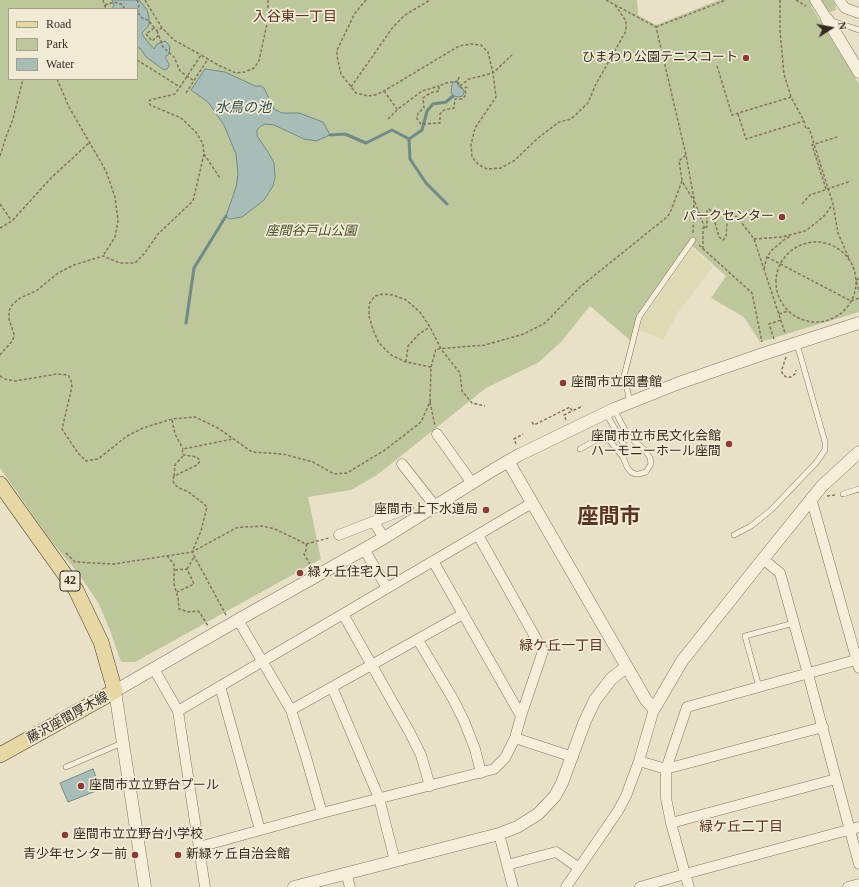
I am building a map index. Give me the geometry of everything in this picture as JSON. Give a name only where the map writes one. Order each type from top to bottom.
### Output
[{"type":"main road","name":"藤沢座間厚木線","points":[[0,484],[67,575],[79,595],[102,642],[115,691],[0,755]]},
{"type":"street","points":[[815,0],[859,72]]},
{"type":"street","points":[[844,3],[859,13]]},
{"type":"street","points":[[145,887],[115,691],[154,669],[232,618],[384,538],[508,461],[630,402],[679,383],[859,323]]},
{"type":"street","points":[[437,434],[472,483]]},
{"type":"street","points":[[566,887],[618,811],[626,796],[639,761],[654,709],[682,661],[811,498],[859,452]]},
{"type":"street","points":[[508,461],[626,667],[646,700],[654,709]]},
{"type":"street","points":[[402,464],[434,506]]},
{"type":"street","points":[[689,887],[671,823],[666,798],[666,769],[687,707],[858,662],[811,498]]},
{"type":"street","points":[[178,711],[532,503]]},
{"type":"street","points":[[339,535],[408,508]]},
{"type":"street","points":[[374,522],[384,538]]},
{"type":"street","points":[[199,847],[322,813],[494,769],[505,758],[515,738],[543,651],[478,535]]},
{"type":"street","points":[[364,549],[387,588]]},
{"type":"street","points":[[763,559],[780,573],[836,779],[854,829],[859,864]]},
{"type":"street","points":[[433,561],[521,716]]},
{"type":"street","points":[[343,614],[421,755],[430,786]]},
{"type":"street","points":[[291,710],[463,614]]},
{"type":"street","points":[[232,618],[262,661],[291,710],[322,813]]},
{"type":"street","points":[[418,640],[453,699],[464,721],[475,749],[480,773]]},
{"type":"street","points":[[294,887],[517,828],[538,814],[555,796],[562,784],[585,721],[595,700],[611,679],[626,667]]},
{"type":"street","points":[[154,669],[178,711],[205,887]]},
{"type":"street","points":[[220,686],[260,830]]},
{"type":"street","points":[[332,687],[379,798],[395,861]]},
{"type":"street","points":[[639,761],[666,769],[822,727]]},
{"type":"street","points":[[515,738],[573,757]]},
{"type":"street","points":[[671,823],[836,779]]},
{"type":"street","points":[[640,887],[854,829]]},
{"type":"street","points":[[499,834],[513,887]]},
{"type":"street","points":[[507,865],[556,852],[579,868]]},
{"type":"street","points":[[346,873],[350,887]]},
{"type":"street","points":[[848,887],[859,884]]},
{"type":"lane","points":[[827,19],[859,30]]},
{"type":"lane","points":[[630,402],[624,376],[639,317],[693,240]]},
{"type":"lane","points":[[734,535],[751,526],[771,510],[809,471],[825,450],[825,442],[797,343]]},
{"type":"lane","points":[[610,411],[628,436],[637,445],[645,450],[650,458],[651,464],[646,472],[639,474],[631,472],[624,462],[624,445],[610,411]]},
{"type":"lane","points":[[580,449],[596,440],[605,439],[610,441],[623,456]]},
{"type":"lane","points":[[623,456],[626,448],[631,445],[637,445]]},
{"type":"lane","points":[[843,494],[859,489]]},
{"type":"lane","points":[[759,687],[745,636],[794,623]]},
{"type":"lane","points":[[66,767],[123,742]]},
{"type":"path","points":[[103,0],[106,8]]},
{"type":"path","points":[[145,0],[162,28],[174,40],[220,66],[236,72],[245,72],[254,68],[261,53],[268,19],[268,0]]},
{"type":"path","points":[[366,0],[355,13],[337,50],[336,56],[341,74],[356,93],[368,96],[384,91],[459,46],[471,44],[481,45],[488,52],[493,73],[496,97],[475,128],[471,145],[472,157],[479,165],[487,169],[501,168],[515,160],[538,138],[559,122],[571,119],[588,103],[596,84],[626,31],[626,21],[615,5]]},
{"type":"path","points":[[351,87],[393,27],[405,15],[430,0]]},
{"type":"path","points":[[606,0],[656,28],[686,155],[694,200],[703,227],[703,249]]},
{"type":"path","points":[[656,28],[726,0]]},
{"type":"path","points":[[780,0],[780,31],[784,74],[791,97],[804,121],[806,128],[810,128],[814,144],[812,145],[833,204],[838,233],[853,268],[859,292]]},
{"type":"path","points":[[105,5],[114,2],[121,4],[124,8]]},
{"type":"path","points":[[138,14],[142,18],[148,20],[157,31],[163,48],[174,57],[180,71],[194,81]]},
{"type":"path","points":[[154,28],[146,34],[152,41],[159,35]]},
{"type":"path","points":[[157,31],[162,28]]},
{"type":"path","points":[[0,355],[13,340],[14,334],[9,319],[9,311],[12,305],[20,298],[36,291],[58,273],[74,265],[103,256],[120,263],[135,263],[144,254],[158,234],[193,201],[204,154],[203,144],[196,132],[181,118],[150,105],[149,102],[150,100],[175,94],[201,55]]},
{"type":"path","points":[[460,86],[469,79],[493,73],[512,55]]},
{"type":"path","points":[[186,93],[208,59]]},
{"type":"path","points":[[138,61],[180,86]]},
{"type":"path","points":[[716,66],[732,115],[791,97]]},
{"type":"path","points":[[459,77],[458,81],[460,86],[465,88],[469,87]]},
{"type":"path","points":[[0,156],[13,119],[23,80]]},
{"type":"path","points":[[57,80],[69,107],[106,171],[115,197],[118,221],[115,237],[103,256]]},
{"type":"path","points":[[388,119],[398,109],[422,91],[452,81],[458,81]]},
{"type":"path","points":[[439,86],[439,91],[430,92],[423,98],[424,108],[418,113],[418,119],[421,124],[440,123],[440,114],[444,110],[454,108],[455,100],[462,100],[466,95],[465,88]]},
{"type":"path","points":[[384,91],[398,109]]},
{"type":"path","points":[[738,114],[746,139],[804,121]]},
{"type":"path","points":[[814,144],[837,137]]},
{"type":"path","points":[[0,228],[12,221],[51,178],[90,142]]},
{"type":"path","points":[[204,154],[220,178]]},
{"type":"path","points":[[686,155],[679,161],[682,181],[694,200],[693,240],[752,293],[762,344]]},
{"type":"path","points":[[437,434],[430,402],[431,367],[436,349],[485,345],[524,334],[545,323],[580,288],[667,217],[670,213],[682,181]]},
{"type":"path","points":[[802,204],[810,195],[851,182]]},
{"type":"path","points":[[0,204],[12,221]]},
{"type":"path","points":[[754,239],[782,238],[804,230],[825,215],[833,204]]},
{"type":"path","points":[[703,227],[706,229],[707,212],[709,209],[712,212],[719,237],[723,240],[726,237],[727,223],[730,218],[735,216],[738,218],[754,239],[785,333]]},
{"type":"path","points":[[764,270],[767,257],[778,244],[794,234]]},
{"type":"path","points":[[850,260],[843,252],[834,246],[814,242],[804,244],[794,248],[786,255],[780,264],[777,272],[776,288],[782,304],[788,311],[805,321],[816,322],[826,321],[841,314],[851,301],[856,280]]},
{"type":"path","points":[[767,257],[851,301],[859,298]]},
{"type":"path","points":[[431,367],[406,362],[391,355],[379,343],[369,316],[369,304],[375,296],[383,294],[393,295],[406,300],[420,312],[430,327],[441,349],[460,373],[462,391],[472,403],[485,406]]},
{"type":"path","points":[[779,314],[788,311]]},
{"type":"path","points":[[774,341],[770,324],[781,320]]},
{"type":"path","points":[[406,362],[408,346],[419,334],[430,327]]},
{"type":"path","points":[[786,357],[782,369],[784,375],[788,377],[793,376],[796,372],[796,367]]},
{"type":"path","points":[[0,376],[5,379],[15,380],[57,374],[68,376],[71,380],[72,387],[62,429],[78,453],[86,461],[98,459],[128,436],[143,428],[172,419],[195,417],[218,428],[252,452],[283,454],[313,462],[334,474],[346,473],[384,450],[421,422],[430,402]]},
{"type":"path","points":[[567,421],[564,415],[583,406]]},
{"type":"path","points":[[532,422],[534,425],[570,407],[572,411]]},
{"type":"path","points":[[172,419],[175,434],[184,455]]},
{"type":"path","points":[[518,447],[514,439],[523,434]]},
{"type":"path","points":[[183,450],[233,439]]},
{"type":"path","points":[[174,476],[197,465],[200,461],[198,457],[184,455]]},
{"type":"path","points":[[184,455],[175,465],[173,481],[175,485],[188,491],[207,506],[201,531],[192,552],[232,618]]},
{"type":"path","points":[[62,549],[75,562],[114,564],[192,552],[236,528],[262,526],[275,528],[306,544],[339,535]]},
{"type":"path","points":[[306,544],[304,554],[313,569]]},
{"type":"path","points":[[167,556],[174,564],[174,584],[177,592],[179,609],[189,612],[198,611],[209,626]]},
{"type":"path","points":[[187,569],[194,557]]},
{"type":"path","points":[[175,570],[187,569]]},
{"type":"path","points":[[177,592],[194,584],[187,569]]},
{"type":"shaded area","points":[[692,248],[713,267],[679,311],[663,340],[639,330],[643,318]]},
{"type":"green space","name":"座間谷戸山公園","points":[[0,0],[637,0],[638,15],[656,25],[719,0],[833,0],[836,10],[831,12],[811,6],[859,84],[859,312],[760,342],[744,317],[711,298],[726,276],[689,243],[638,317],[631,341],[590,306],[561,342],[539,362],[486,388],[377,475],[351,490],[308,497],[321,559],[135,662],[121,662],[99,604],[79,574],[51,541],[0,468]]},
{"type":"water","points":[[112,0],[140,1],[147,10],[149,17],[149,25],[142,33],[143,36],[154,49],[157,44],[165,41],[170,47],[169,54],[165,57],[169,64],[167,69],[164,70],[146,57],[141,49],[138,48],[138,8],[112,8],[114,5]]},
{"type":"water","name":"水鳥の池","points":[[205,69],[225,72],[255,86],[261,86],[264,88],[274,109],[282,113],[299,113],[323,122],[330,135],[316,141],[304,139],[274,125],[265,124],[261,126],[257,130],[257,136],[274,163],[275,177],[273,186],[264,200],[242,217],[229,219],[226,216],[236,187],[238,174],[236,154],[224,125],[208,102],[191,90]]},
{"type":"water","points":[[454,82],[457,82],[458,86],[464,90],[462,96],[453,96],[451,92]]},
{"type":"water","name":"座間市立立野台プール","points":[[93,769],[101,789],[68,802],[60,783]]},
{"type":"waterway","points":[[330,135],[345,134],[366,143],[392,130],[409,139],[422,130],[427,111],[433,104],[446,102],[453,96]]},
{"type":"waterway","points":[[409,139],[410,159],[426,183],[447,204]]},
{"type":"waterway","points":[[186,323],[194,268],[226,216]]},
{"type":"place","name":"ひまわり公園テニスコート","points":[[746,58]]},
{"type":"place","name":"パークセンター","points":[[782,217]]},
{"type":"place","name":"座間市立図書館","points":[[563,383]]},
{"type":"place","name":"座間市立市民文化会館 ハーモニーホール座間","points":[[729,444]]},
{"type":"place","name":"座間市上下水道局","points":[[486,510]]},
{"type":"place","name":"緑ヶ丘住宅入口","points":[[300,573]]},
{"type":"place","name":"座間市立立野台プール","points":[[81,786]]},
{"type":"place","name":"座間市立立野台小学校","points":[[65,835]]},
{"type":"place","name":"青少年センター前","points":[[135,855]]},
{"type":"place","name":"新緑ヶ丘自治会館","points":[[178,855]]},
{"type":"district","name":"入谷東一丁目","points":[[295,17]]},
{"type":"district","name":"座間市","points":[[609,518]]},
{"type":"district","name":"緑ケ丘一丁目","points":[[561,646]]},
{"type":"district","name":"緑ケ丘二丁目","points":[[741,827]]}]
